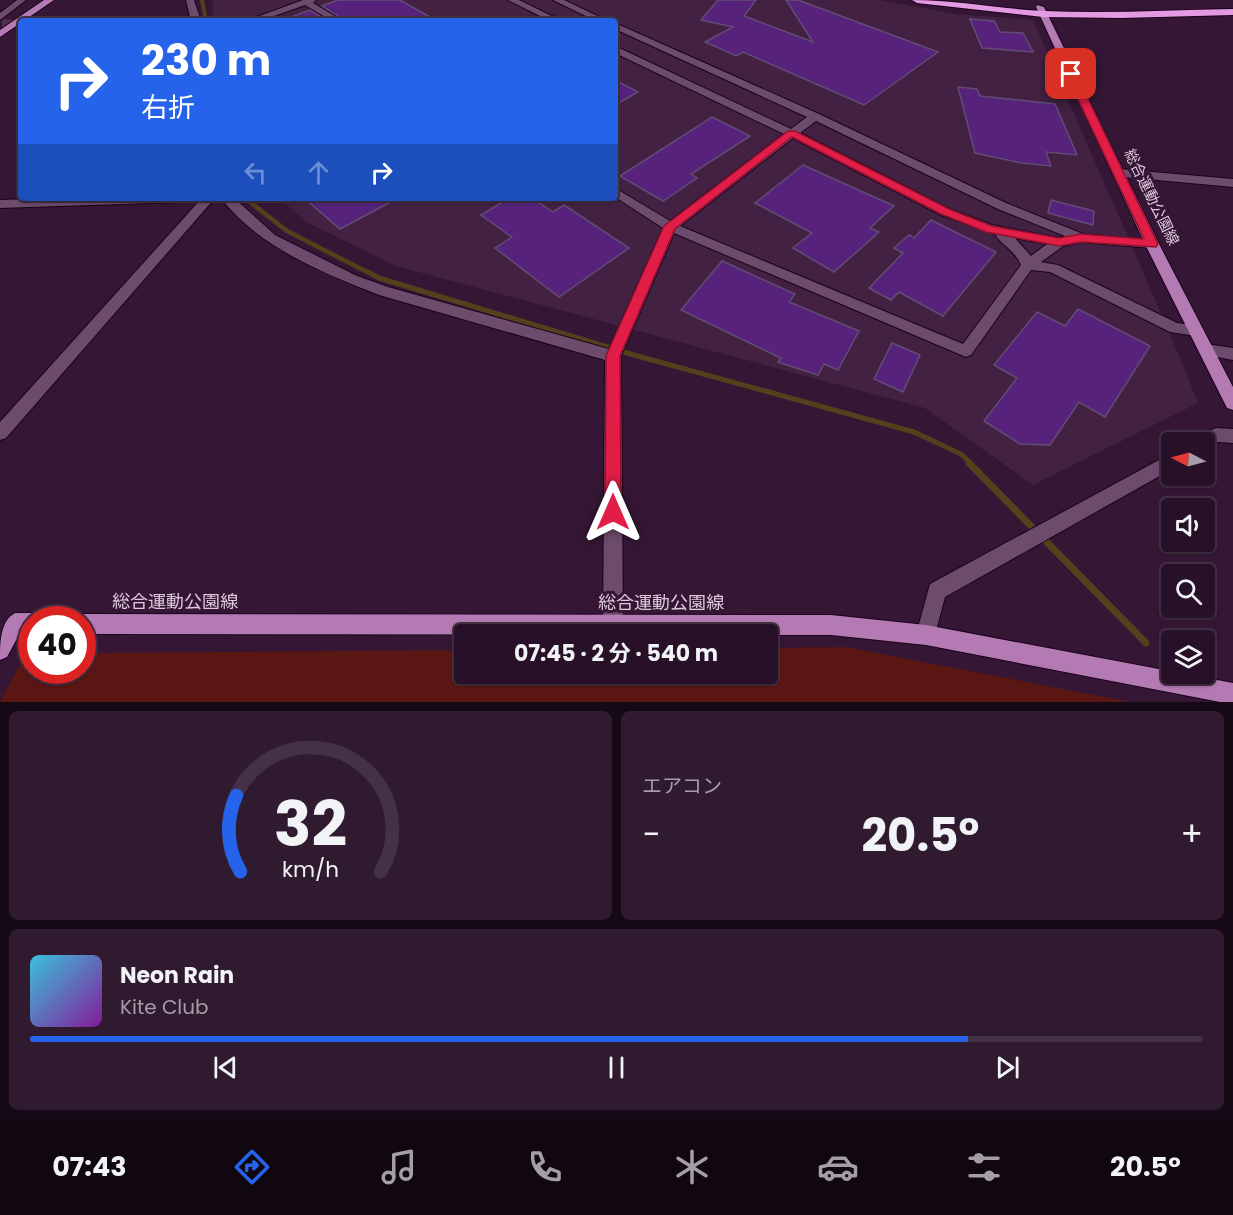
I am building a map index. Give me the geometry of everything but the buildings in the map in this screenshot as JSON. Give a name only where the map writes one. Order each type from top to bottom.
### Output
[{"type":"highway","points":[[917,0],[1122,15],[1233,10]]},
{"type":"highway","points":[[968,0],[1041,10]]},
{"type":"main road","points":[[0,25],[50,0]]},
{"type":"main road","name":"総合運動公園線","points":[[1041,10],[1152,244],[1233,403]]},
{"type":"main road","points":[[0,650],[15,623]]},
{"type":"main road","name":"総合運動公園線","points":[[96,624],[454,624]]},
{"type":"main road","name":"総合運動公園線","points":[[778,625],[831,625],[926,635],[1233,694]]},
{"type":"street","points":[[0,25],[22,0]]},
{"type":"street","points":[[190,0],[195,18]]},
{"type":"street","points":[[512,0],[551,18]]},
{"type":"street","points":[[557,0],[596,18]]},
{"type":"street","points":[[260,18],[309,1],[334,18]]},
{"type":"street","points":[[588,18],[592,16]]},
{"type":"street","points":[[618,27],[815,116],[1002,206],[1081,238]]},
{"type":"street","points":[[618,50],[791,133],[945,212],[1015,243],[1023,253],[1028,266]]},
{"type":"street","points":[[613,624],[613,356],[670,226],[815,116]]},
{"type":"street","points":[[1118,173],[1233,183]]},
{"type":"street","points":[[618,194],[670,226],[966,351],[1028,266],[1059,242]]},
{"type":"street","points":[[0,204],[90,201]]},
{"type":"street","points":[[0,433],[206,201]]},
{"type":"street","points":[[230,201],[270,238],[352,279],[384,291],[613,356]]},
{"type":"street","points":[[990,230],[1059,242],[1081,238],[1152,244]]},
{"type":"street","points":[[1028,266],[1053,268],[1175,328],[1196,330]]},
{"type":"street","points":[[1206,350],[1233,354]]},
{"type":"street","points":[[1215,436],[1233,436]]},
{"type":"street","points":[[926,635],[937,591],[1161,466]]},
{"type":"shaded area","points":[[213,0],[881,0],[954,14],[1033,20],[1198,403],[1033,485],[925,408],[396,266],[308,223],[282,201],[618,201],[618,18],[213,18]]},
{"type":"shaded area","points":[[846,647],[1130,702],[0,702],[18,668],[18,684],[96,684],[96,653],[454,650],[454,684],[778,684],[778,648]]},
{"type":"waterway","points":[[202,0],[205,18]]},
{"type":"waterway","points":[[249,201],[287,231],[371,274]]},
{"type":"waterway","points":[[368,272],[379,278],[634,355],[914,432],[961,454],[971,464]]},
{"type":"waterway","points":[[969,463],[1146,643]]},
{"type":"tunnel","points":[[2,24],[18,26]]},
{"type":"route","points":[[613,512],[613,356],[670,226],[791,133],[945,212],[990,230],[1059,242],[1081,238],[1152,244],[1071,74]]}]
